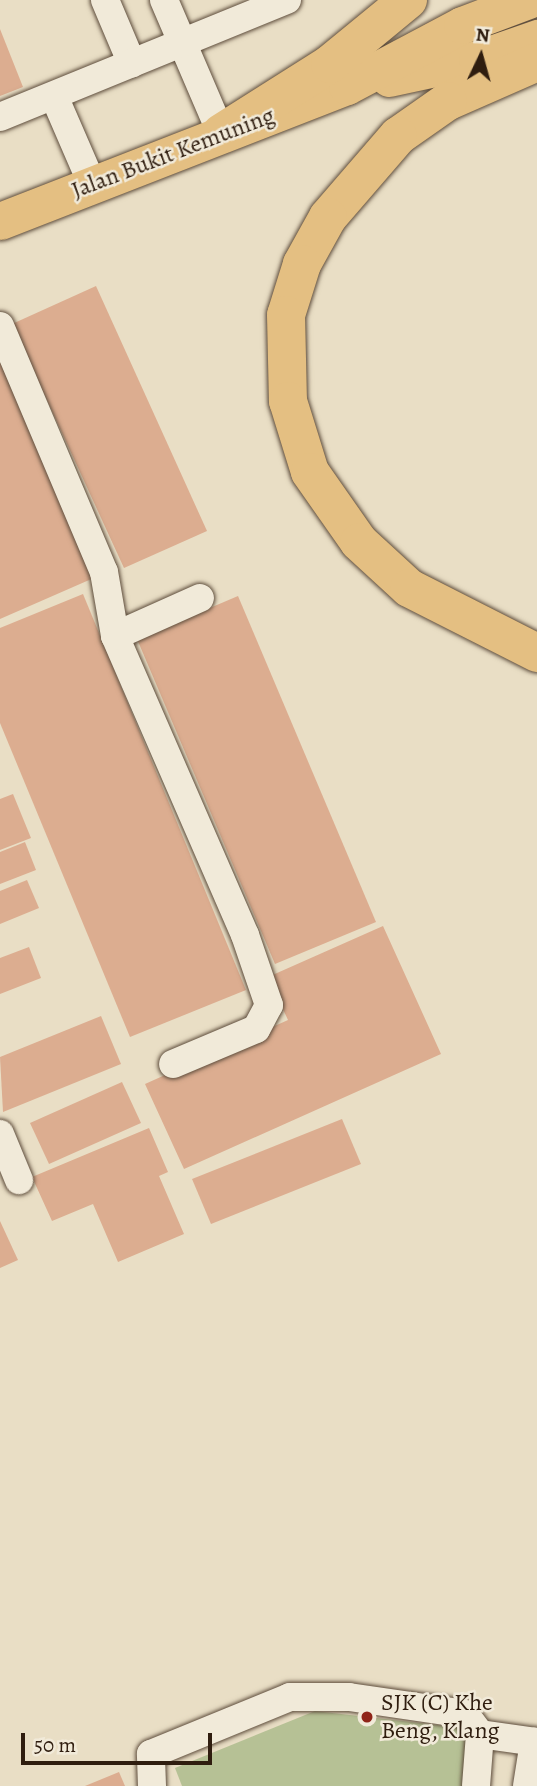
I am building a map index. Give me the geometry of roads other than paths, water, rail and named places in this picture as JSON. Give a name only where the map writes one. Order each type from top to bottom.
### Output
[{"type":"highway","points":[[221,132],[330,64],[408,0]]},
{"type":"highway","points":[[537,62],[448,101],[398,136],[328,217],[302,264],[286,315],[291,413],[310,472],[359,542],[409,588],[537,653]]},
{"type":"main road","name":"Jalan Bukit Kemuning","points":[[0,221],[221,132],[347,86],[462,25],[528,0]]},
{"type":"main road","name":"Jalan Bukit Kemuning","points":[[347,86],[477,60],[537,38]]},
{"type":"street","points":[[105,0],[132,64]]},
{"type":"street","points":[[164,0],[221,132]]},
{"type":"street","points":[[0,117],[287,0]]},
{"type":"street","points":[[54,96],[92,184]]},
{"type":"street","points":[[0,326],[104,572],[115,636],[245,935],[269,1005],[256,1029],[173,1064]]},
{"type":"street","points":[[115,636],[200,598]]},
{"type":"street","points":[[0,1135],[19,1180]]},
{"type":"street","points":[[152,1786],[151,1754],[290,1697],[436,1706],[465,1714],[480,1734],[476,1786]]},
{"type":"street","points":[[480,1734],[535,1742],[527,1786]]},
{"type":"place","name":"SJK (C) Khe Beng, Klang","points":[[367,1717]]}]
